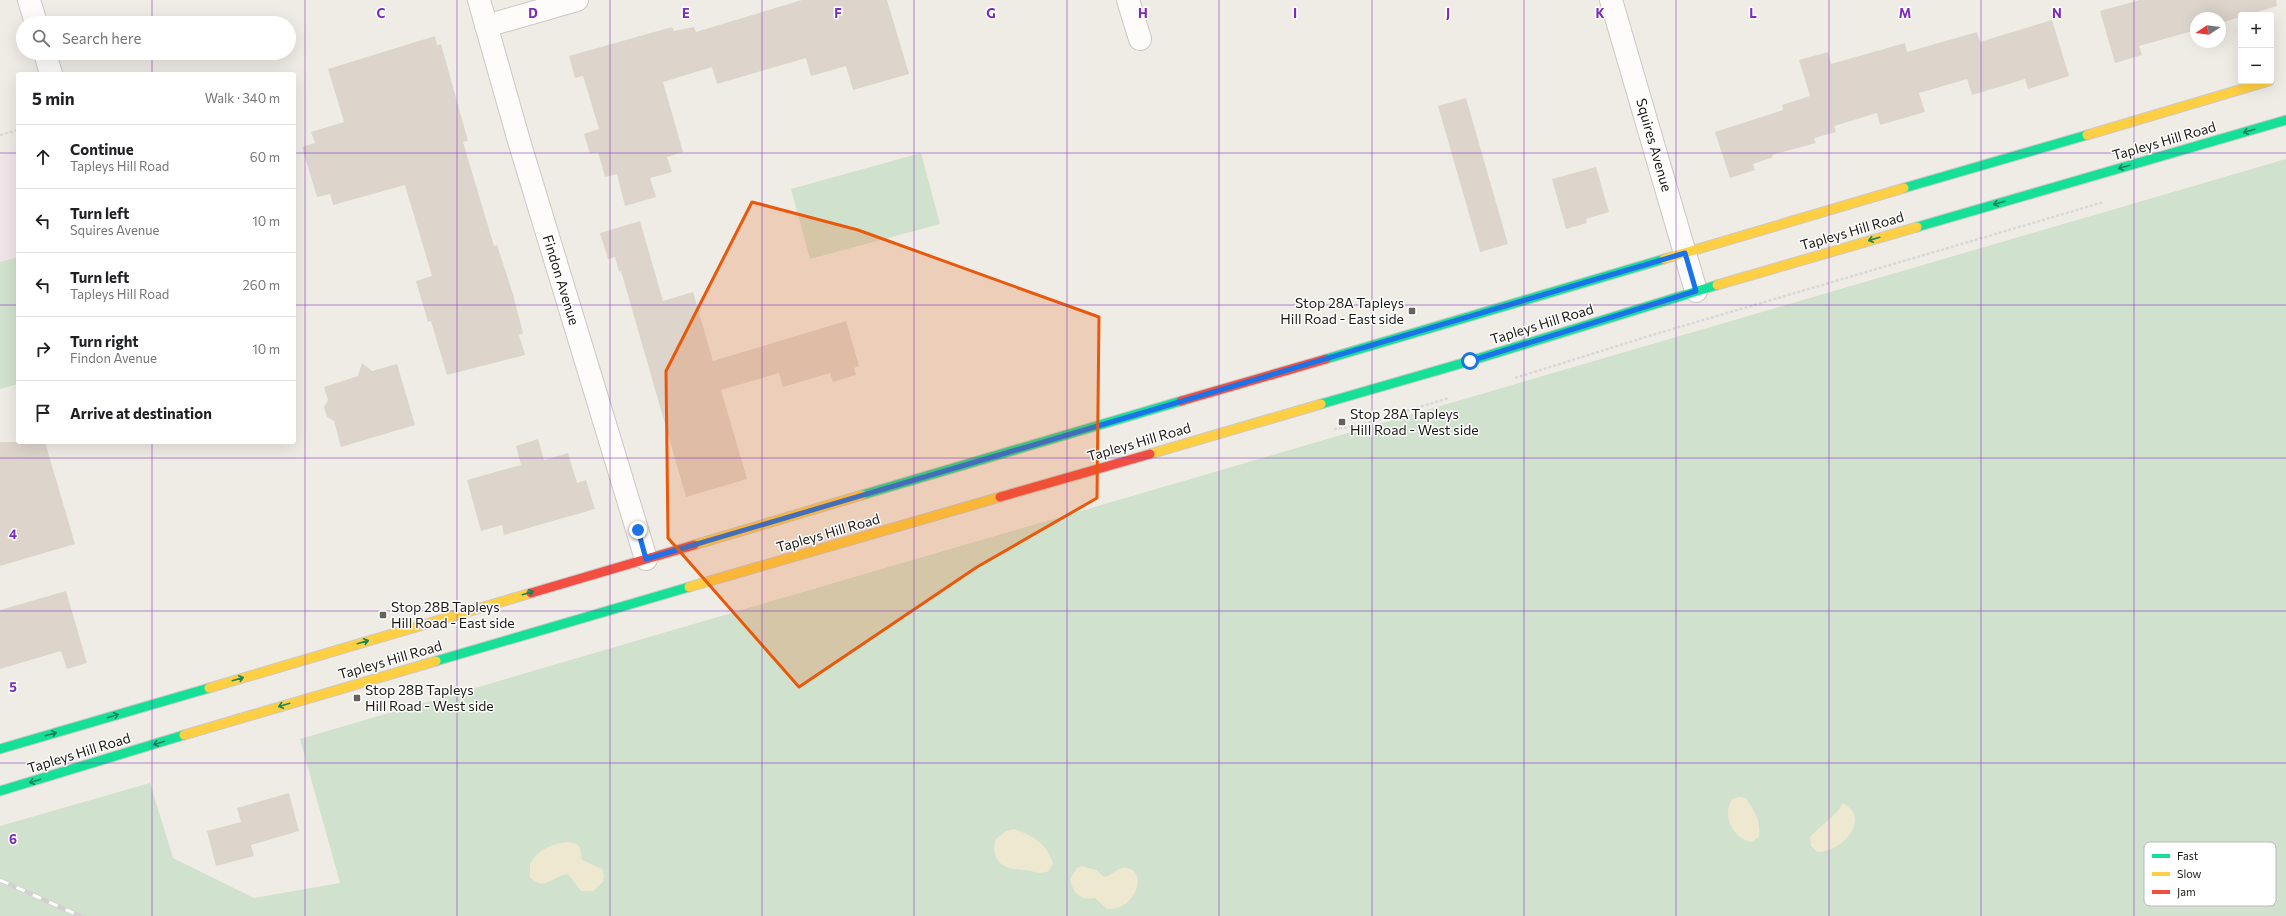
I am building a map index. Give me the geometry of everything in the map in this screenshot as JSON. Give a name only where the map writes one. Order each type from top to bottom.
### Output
[{"type":"main road","name":"Tapleys Hill Road","points":[[0,749],[2259,84]]},
{"type":"main road","name":"Tapleys Hill Road","points":[[0,791],[329,692],[1470,361],[1696,291],[2286,120]]},
{"type":"street","points":[[29,0],[34,16]]},
{"type":"street","name":"Findon Avenue","points":[[479,0],[519,141],[646,559]]},
{"type":"street","points":[[486,26],[577,0]]},
{"type":"street","points":[[1128,0],[1140,39]]},
{"type":"street","name":"Squires Avenue","points":[[1611,0],[1696,291]]},
{"type":"street","points":[[47,60],[50,72]]},
{"type":"path","points":[[0,135],[16,131]]},
{"type":"path","points":[[1515,378],[1649,336],[2112,199]]},
{"type":"path","points":[[1326,430],[1357,426],[1449,398]]},
{"type":"highlighted area","points":[[752,202],[858,230],[1099,317],[1097,498],[977,567],[799,687],[668,538],[666,371]]},
{"type":"shaded area","points":[[16,151],[16,258],[0,263],[0,156]]},
{"type":"green space","points":[[921,153],[940,224],[810,259],[791,189]]},
{"type":"green space","points":[[2286,159],[2286,916],[0,916],[0,826],[150,783],[173,858],[254,898],[340,883],[300,739]]},
{"type":"green space","points":[[16,258],[16,385],[0,389],[0,262]]},
{"type":"sand","points":[[1740,797],[1746,798],[1755,812],[1758,821],[1759,837],[1751,842],[1739,836],[1734,831],[1729,819],[1728,812],[1732,799]]},
{"type":"sand","points":[[1843,803],[1851,810],[1855,818],[1854,826],[1850,834],[1835,847],[1826,851],[1817,852],[1811,846],[1810,837],[1832,817]]},
{"type":"sand","points":[[1014,829],[1033,837],[1043,845],[1053,863],[1049,871],[1039,873],[1010,868],[1000,863],[995,854],[995,840],[1006,831]]},
{"type":"sand","points":[[569,842],[576,844],[580,848],[582,860],[602,869],[604,875],[603,882],[593,891],[581,891],[568,874],[544,883],[535,881],[530,877],[530,864],[537,854],[552,845]]},
{"type":"sand","points":[[1082,866],[1096,870],[1104,877],[1121,868],[1127,868],[1134,871],[1137,876],[1138,883],[1136,891],[1125,904],[1117,908],[1107,909],[1095,898],[1090,899],[1081,897],[1075,892],[1070,879],[1077,868]]},
{"type":"building","points":[[802,0],[887,0],[909,74],[853,90],[846,66],[811,76],[806,58],[717,84],[712,67],[663,82],[683,152],[667,157],[672,172],[650,178],[656,197],[625,206],[617,174],[605,177],[598,152],[590,154],[584,134],[599,129],[583,76],[575,78],[569,56],[672,27],[674,31],[694,27],[696,32]]},
{"type":"building","points":[[2140,0],[2276,0],[2277,6],[2257,12],[2238,12],[2238,18],[2226,21],[2226,12],[2190,12],[2190,32],[2139,46],[2142,55],[2115,63],[2100,11]]},
{"type":"building","points":[[2052,20],[2069,76],[2028,89],[2025,79],[1972,95],[1967,79],[1919,93],[1925,112],[1880,125],[1877,113],[1834,126],[1836,132],[1814,138],[1816,143],[1772,155],[1773,157],[1753,164],[1755,170],[1730,178],[1715,132],[1783,110],[1782,105],[1810,96],[1799,60],[1828,52],[1831,64],[1905,43],[1907,52],[1977,32],[1980,42]]},
{"type":"building","points":[[435,36],[437,45],[441,44],[468,141],[463,142],[494,246],[497,245],[513,294],[523,333],[519,335],[525,355],[447,375],[431,321],[428,322],[416,281],[432,276],[405,185],[333,205],[330,194],[317,197],[302,147],[315,143],[311,132],[344,122],[328,69]]},
{"type":"building","points":[[1466,98],[1508,244],[1480,252],[1438,106]]},
{"type":"building","points":[[1596,167],[1609,212],[1586,219],[1587,223],[1566,229],[1552,179]]},
{"type":"building","points":[[640,221],[663,301],[693,292],[713,361],[846,321],[859,366],[854,368],[856,375],[833,382],[830,373],[783,387],[779,373],[721,390],[747,479],[686,497],[621,271],[619,272],[615,257],[608,259],[600,233]]},
{"type":"building","points":[[362,363],[372,371],[397,364],[415,425],[341,447],[334,421],[327,417],[324,407],[328,400],[324,387],[358,376]]},
{"type":"building","points":[[538,439],[544,460],[568,453],[577,483],[586,480],[595,509],[504,535],[502,525],[481,531],[467,480],[521,465],[516,446]]},
{"type":"building","points":[[0,442],[16,442],[16,444],[46,444],[75,544],[0,566]]},
{"type":"building","points":[[66,591],[87,663],[67,669],[61,651],[0,669],[0,610]]},
{"type":"building","points":[[289,793],[299,831],[251,845],[254,856],[216,866],[207,831],[241,822],[237,808]]},
{"type":"railway","points":[[0,880],[80,916]]},
{"type":"traffic: fast","points":[[1917,227],[2286,120]]},
{"type":"traffic: fast","points":[[1904,188],[2087,135]]},
{"type":"traffic: fast","points":[[1326,359],[1664,259]]},
{"type":"traffic: fast","points":[[1321,404],[1470,361],[1717,285]]},
{"type":"traffic: fast","points":[[862,495],[1181,401]]},
{"type":"traffic: fast","points":[[436,661],[689,587]]},
{"type":"traffic: fast","points":[[0,749],[209,688]]},
{"type":"traffic: fast","points":[[0,791],[184,735]]},
{"type":"traffic: slow","points":[[2087,135],[2259,84]]},
{"type":"traffic: slow","points":[[1664,259],[1904,188]]},
{"type":"traffic: slow","points":[[1717,285],[1917,227]]},
{"type":"traffic: slow","points":[[1150,454],[1321,404]]},
{"type":"traffic: slow","points":[[694,545],[862,495]]},
{"type":"traffic: slow","points":[[689,587],[1000,497]]},
{"type":"traffic: slow","points":[[209,688],[531,593]]},
{"type":"traffic: slow","points":[[184,735],[436,661]]},
{"type":"traffic: jam","points":[[1181,401],[1326,359]]},
{"type":"traffic: jam","points":[[1000,497],[1150,454]]},
{"type":"traffic: jam","points":[[531,593],[694,545]]},
{"type":"place","name":"Stop 28A Tapleys Hill Road - East side","points":[[1412,311]]},
{"type":"place","name":"Stop 28A Tapleys Hill Road - West side","points":[[1342,422]]},
{"type":"place","name":"Stop 28B Tapleys Hill Road - East side","points":[[383,615]]},
{"type":"place","name":"Stop 28B Tapleys Hill Road - West side","points":[[357,698]]},
{"type":"route","points":[[638,530],[646,559],[1685,253],[1696,291],[1470,361]]}]
